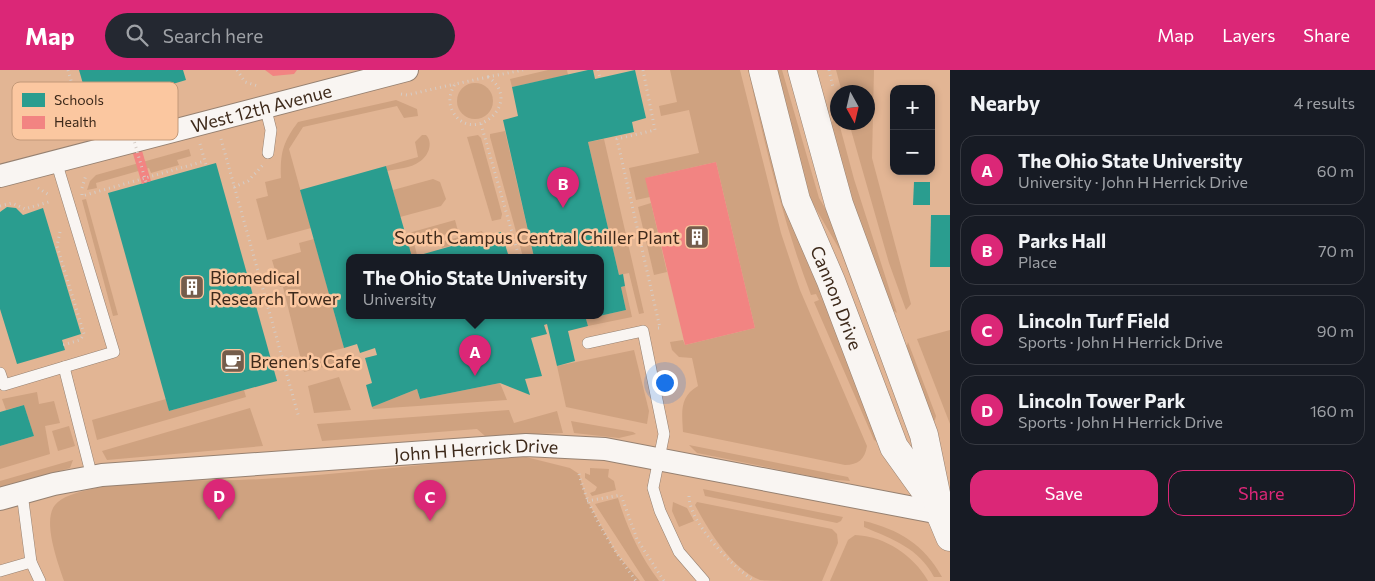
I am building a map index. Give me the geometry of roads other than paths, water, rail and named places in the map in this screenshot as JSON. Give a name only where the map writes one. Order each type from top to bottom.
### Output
[{"type":"street","name":"West 12th Avenue","points":[[178,129],[407,70]]},
{"type":"street","name":"Cannon Drive","points":[[764,70],[796,200],[830,281],[890,438],[894,447],[947,522]]},
{"type":"street","name":"Cannon Drive","points":[[802,70],[839,204],[924,435],[947,522]]},
{"type":"street","name":"West 12th Avenue","points":[[0,176],[135,140]]},
{"type":"street","name":"John H Herrick Drive","points":[[0,499],[92,477],[526,445],[606,449],[947,522]]},
{"type":"lane","points":[[264,106],[271,130],[268,153]]},
{"type":"lane","points":[[0,373],[4,385],[114,352],[56,161]]},
{"type":"lane","points":[[588,343],[643,331],[664,434],[653,488],[660,511],[679,552],[704,581]]},
{"type":"lane","points":[[64,367],[92,477]]},
{"type":"lane","points":[[22,493],[30,562],[40,581]]},
{"type":"lane","points":[[0,571],[30,562]]},
{"type":"place","name":"Parks Hall","points":[[563,208]]},
{"type":"place","name":"South Campus Central Chiller Plant","points":[[697,237]]},
{"type":"place","name":"Biomedical Research Tower","points":[[192,287]]},
{"type":"place","name":"Brenen’s Cafe","points":[[233,361]]},
{"type":"place","name":"The Ohio State University","points":[[475,376]]},
{"type":"place","name":"Lincoln Tower Park","points":[[219,520]]},
{"type":"place","name":"Lincoln Turf Field","points":[[430,521]]}]
